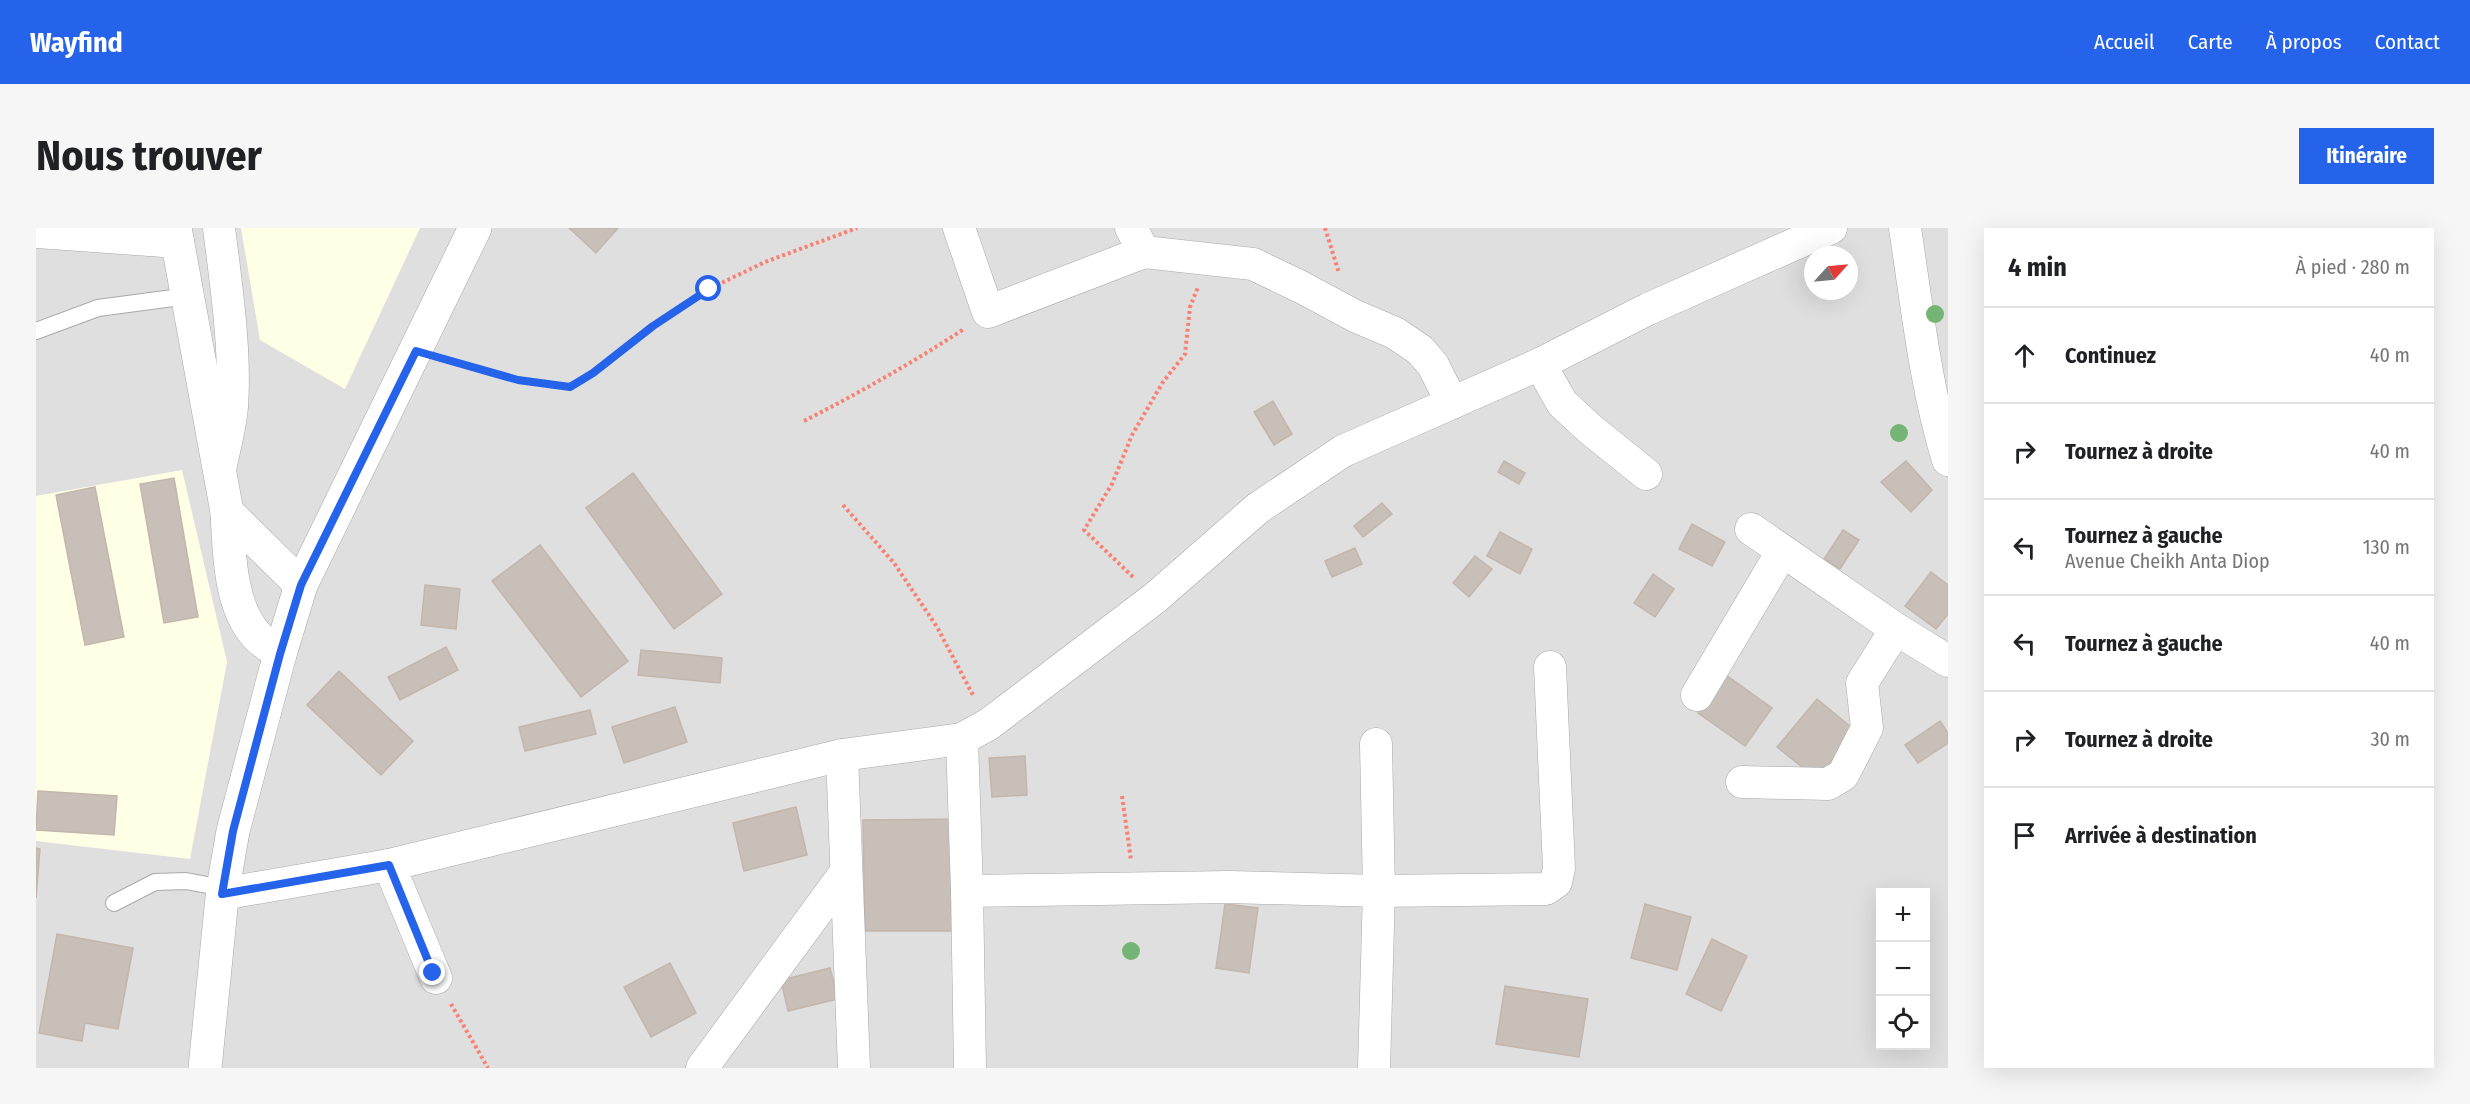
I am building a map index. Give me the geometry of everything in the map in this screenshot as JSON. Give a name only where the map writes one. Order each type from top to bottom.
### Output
[{"type":"street","points":[[219,228],[227,296],[233,389],[232,409],[220,470]]},
{"type":"street","points":[[205,1068],[223,891],[233,831],[280,654],[301,585],[475,228]]},
{"type":"street","points":[[959,228],[988,312],[1137,240],[1208,259],[1254,264],[1354,316],[1395,333],[1420,350],[1433,365],[1452,403]]},
{"type":"street","points":[[223,891],[389,865],[842,755],[962,740],[989,724],[1155,598],[1258,508],[1343,451],[1540,364],[1648,309],[1831,228]]},
{"type":"street","points":[[1905,228],[1927,379],[1948,460]]},
{"type":"street","points":[[36,232],[176,235],[220,470],[227,512],[229,559],[237,596],[257,636],[280,654]]},
{"type":"street","points":[[1540,364],[1562,403],[1646,474]]},
{"type":"street","points":[[227,512],[301,585]]},
{"type":"street","points":[[1751,529],[1896,629],[1948,661]]},
{"type":"street","points":[[1697,695],[1782,552]]},
{"type":"street","points":[[1742,782],[1828,784],[1843,775],[1867,728],[1862,683],[1896,629]]},
{"type":"street","points":[[968,891],[1230,887],[1379,891],[1546,889],[1556,882],[1559,868],[1550,667]]},
{"type":"street","points":[[962,740],[968,891],[970,1068]]},
{"type":"street","points":[[1374,1068],[1379,891],[1376,744]]},
{"type":"street","points":[[842,755],[854,1068]]},
{"type":"street","points":[[389,865],[435,978]]},
{"type":"street","points":[[702,1068],[846,872]]},
{"type":"lane","points":[[36,331],[98,308],[188,296]]},
{"type":"lane","points":[[114,903],[155,882],[186,880],[223,891]]},
{"type":"path","points":[[416,351],[518,380],[570,387],[593,373],[653,326],[709,289],[765,262],[857,228]]},
{"type":"path","points":[[1155,598],[1084,530],[1112,484],[1132,435],[1163,382],[1185,354],[1190,307],[1208,259]]},
{"type":"path","points":[[804,421],[863,391],[918,359],[988,312]]},
{"type":"path","points":[[843,505],[894,563],[937,627],[989,724]]},
{"type":"path","points":[[1122,796],[1130,847],[1131,890]]},
{"type":"path","points":[[435,978],[488,1068]]},
{"type":"shaded area","points":[[36,228],[1948,228],[1948,1068],[36,1068]]},
{"type":"shaded area","points":[[241,228],[420,228],[345,389],[260,340]]},
{"type":"shaded area","points":[[182,470],[227,662],[190,859],[36,841],[36,496]]},
{"type":"building","points":[[569,228],[618,228],[596,253]]},
{"type":"building","points":[[1273,401],[1292,434],[1274,445],[1254,412]]},
{"type":"building","points":[[1504,461],[1525,473],[1519,484],[1498,472]]},
{"type":"building","points":[[1906,461],[1932,490],[1911,512],[1881,482]]},
{"type":"building","points":[[633,473],[722,594],[674,629],[586,508]]},
{"type":"building","points":[[174,478],[198,617],[164,623],[140,484]]},
{"type":"building","points":[[95,487],[124,637],[85,645],[56,495]]},
{"type":"building","points":[[1382,503],[1392,514],[1363,537],[1354,526]]},
{"type":"building","points":[[1692,524],[1725,542],[1712,566],[1679,549]]},
{"type":"building","points":[[1843,530],[1859,540],[1840,569],[1824,559]]},
{"type":"building","points":[[1500,532],[1532,549],[1520,574],[1487,556]]},
{"type":"building","points":[[540,545],[628,661],[581,697],[492,581]]},
{"type":"building","points":[[1355,548],[1362,564],[1332,577],[1325,561]]},
{"type":"building","points":[[1475,556],[1492,569],[1469,597],[1453,583]]},
{"type":"building","points":[[1931,572],[1948,585],[1948,614],[1936,629],[1905,606]]},
{"type":"building","points":[[1653,574],[1674,589],[1655,617],[1634,603]]},
{"type":"building","points":[[425,585],[460,589],[456,629],[421,625]]},
{"type":"building","points":[[446,647],[458,670],[400,700],[388,677]]},
{"type":"building","points":[[641,650],[722,658],[720,683],[638,675]]},
{"type":"building","points":[[339,671],[413,741],[381,775],[307,705]]},
{"type":"building","points":[[1726,675],[1772,708],[1745,746],[1698,713]]},
{"type":"building","points":[[1817,699],[1856,731],[1817,779],[1777,747]]},
{"type":"building","points":[[675,707],[687,742],[624,763],[612,727]]},
{"type":"building","points":[[590,710],[596,734],[525,751],[519,727]]},
{"type":"building","points":[[1940,721],[1948,733],[1948,743],[1918,763],[1905,745]]},
{"type":"building","points":[[1025,756],[1027,795],[992,797],[989,758]]},
{"type":"building","points":[[38,791],[117,796],[114,835],[36,830]]},
{"type":"building","points":[[796,807],[807,855],[744,871],[733,823]]},
{"type":"building","points":[[960,819],[961,931],[865,931],[863,820]]},
{"type":"building","points":[[36,848],[40,849],[36,898]]},
{"type":"building","points":[[1225,904],[1258,908],[1249,973],[1216,968]]},
{"type":"building","points":[[1645,904],[1691,917],[1677,970],[1631,958]]},
{"type":"building","points":[[57,934],[133,948],[118,1029],[85,1023],[82,1041],[39,1033]]},
{"type":"building","points":[[1712,939],[1747,956],[1721,1011],[1686,994]]},
{"type":"building","points":[[670,963],[696,1013],[651,1037],[624,987]]},
{"type":"building","points":[[830,968],[838,999],[788,1011],[781,980]]},
{"type":"building","points":[[1505,986],[1588,999],[1579,1057],[1496,1044]]},
{"type":"route","points":[[433,973],[389,865],[222,894],[233,831],[280,654],[301,585],[416,351],[518,380],[570,387],[593,373],[653,326],[709,289]]}]
